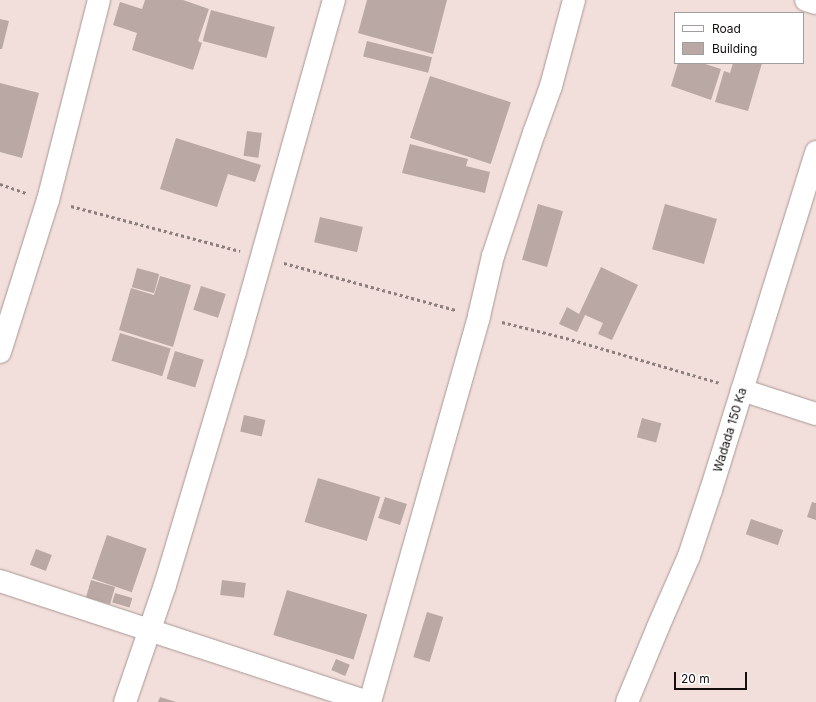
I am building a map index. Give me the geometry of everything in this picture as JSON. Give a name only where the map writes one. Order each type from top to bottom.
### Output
[{"type":"street","points":[[0,352],[48,200],[99,0]]},
{"type":"street","points":[[125,702],[148,630],[165,584],[235,352],[334,0]]},
{"type":"street","points":[[0,581],[369,702],[479,316],[493,256],[551,86],[574,0]]},
{"type":"street","points":[[806,0],[816,3]]},
{"type":"street","name":"Wadada 150 Ka","points":[[627,702],[689,556],[816,152]]},
{"type":"street","points":[[742,390],[816,414]]},
{"type":"path","points":[[0,184],[48,200],[566,338],[742,390]]},
{"type":"building","points":[[145,0],[183,0],[209,9],[198,41],[202,43],[193,70],[132,50],[137,33],[113,25],[120,2],[142,9]]},
{"type":"building","points":[[367,0],[447,0],[433,54],[358,33]]},
{"type":"building","points":[[211,10],[275,27],[266,58],[203,41]]},
{"type":"building","points":[[0,19],[9,21],[2,49],[0,49]]},
{"type":"building","points":[[367,41],[432,57],[428,73],[363,57]]},
{"type":"building","points":[[678,64],[705,64],[721,69],[711,100],[671,86]]},
{"type":"building","points":[[733,64],[762,64],[748,111],[715,102],[724,71],[730,73]]},
{"type":"building","points":[[430,76],[511,102],[491,164],[410,138]]},
{"type":"building","points":[[0,83],[39,93],[22,158],[0,152]]},
{"type":"building","points":[[247,131],[262,133],[258,158],[244,156]]},
{"type":"building","points":[[176,138],[261,165],[255,182],[228,174],[217,207],[160,189]]},
{"type":"building","points":[[410,144],[468,159],[466,166],[490,172],[485,193],[402,173]]},
{"type":"building","points":[[538,204],[563,211],[547,267],[522,260]]},
{"type":"building","points":[[665,204],[717,219],[704,264],[652,249]]},
{"type":"building","points":[[320,217],[363,227],[357,252],[314,242]]},
{"type":"building","points":[[601,267],[638,285],[612,340],[598,334],[603,323],[585,315],[577,332],[559,324],[567,307],[579,314]]},
{"type":"building","points":[[137,268],[159,274],[154,293],[132,287]]},
{"type":"building","points":[[160,276],[191,285],[173,347],[119,330],[131,288],[154,295]]},
{"type":"building","points":[[201,286],[226,294],[218,318],[193,310]]},
{"type":"building","points":[[120,333],[171,348],[162,376],[112,361]]},
{"type":"building","points":[[175,351],[204,360],[195,388],[167,379]]},
{"type":"building","points":[[244,415],[265,420],[262,437],[240,432]]},
{"type":"building","points":[[642,418],[661,423],[656,442],[637,437]]},
{"type":"building","points":[[318,478],[380,497],[367,541],[305,522]]},
{"type":"building","points":[[385,497],[407,504],[400,525],[378,518]]},
{"type":"building","points":[[812,502],[816,503],[816,520],[807,517]]},
{"type":"building","points":[[751,519],[783,530],[778,545],[746,534]]},
{"type":"building","points":[[107,535],[147,549],[132,592],[92,578]]},
{"type":"building","points":[[36,549],[52,555],[46,571],[30,565]]},
{"type":"building","points":[[91,580],[115,587],[110,604],[86,597]]},
{"type":"building","points":[[222,580],[246,583],[244,598],[220,595]]},
{"type":"building","points":[[287,590],[367,615],[354,660],[273,635]]},
{"type":"building","points":[[115,593],[132,598],[130,608],[112,603]]},
{"type":"building","points":[[427,612],[443,617],[430,662],[413,657]]},
{"type":"building","points":[[336,659],[350,665],[345,676],[331,670]]},
{"type":"building","points":[[160,697],[176,702],[158,702]]}]
